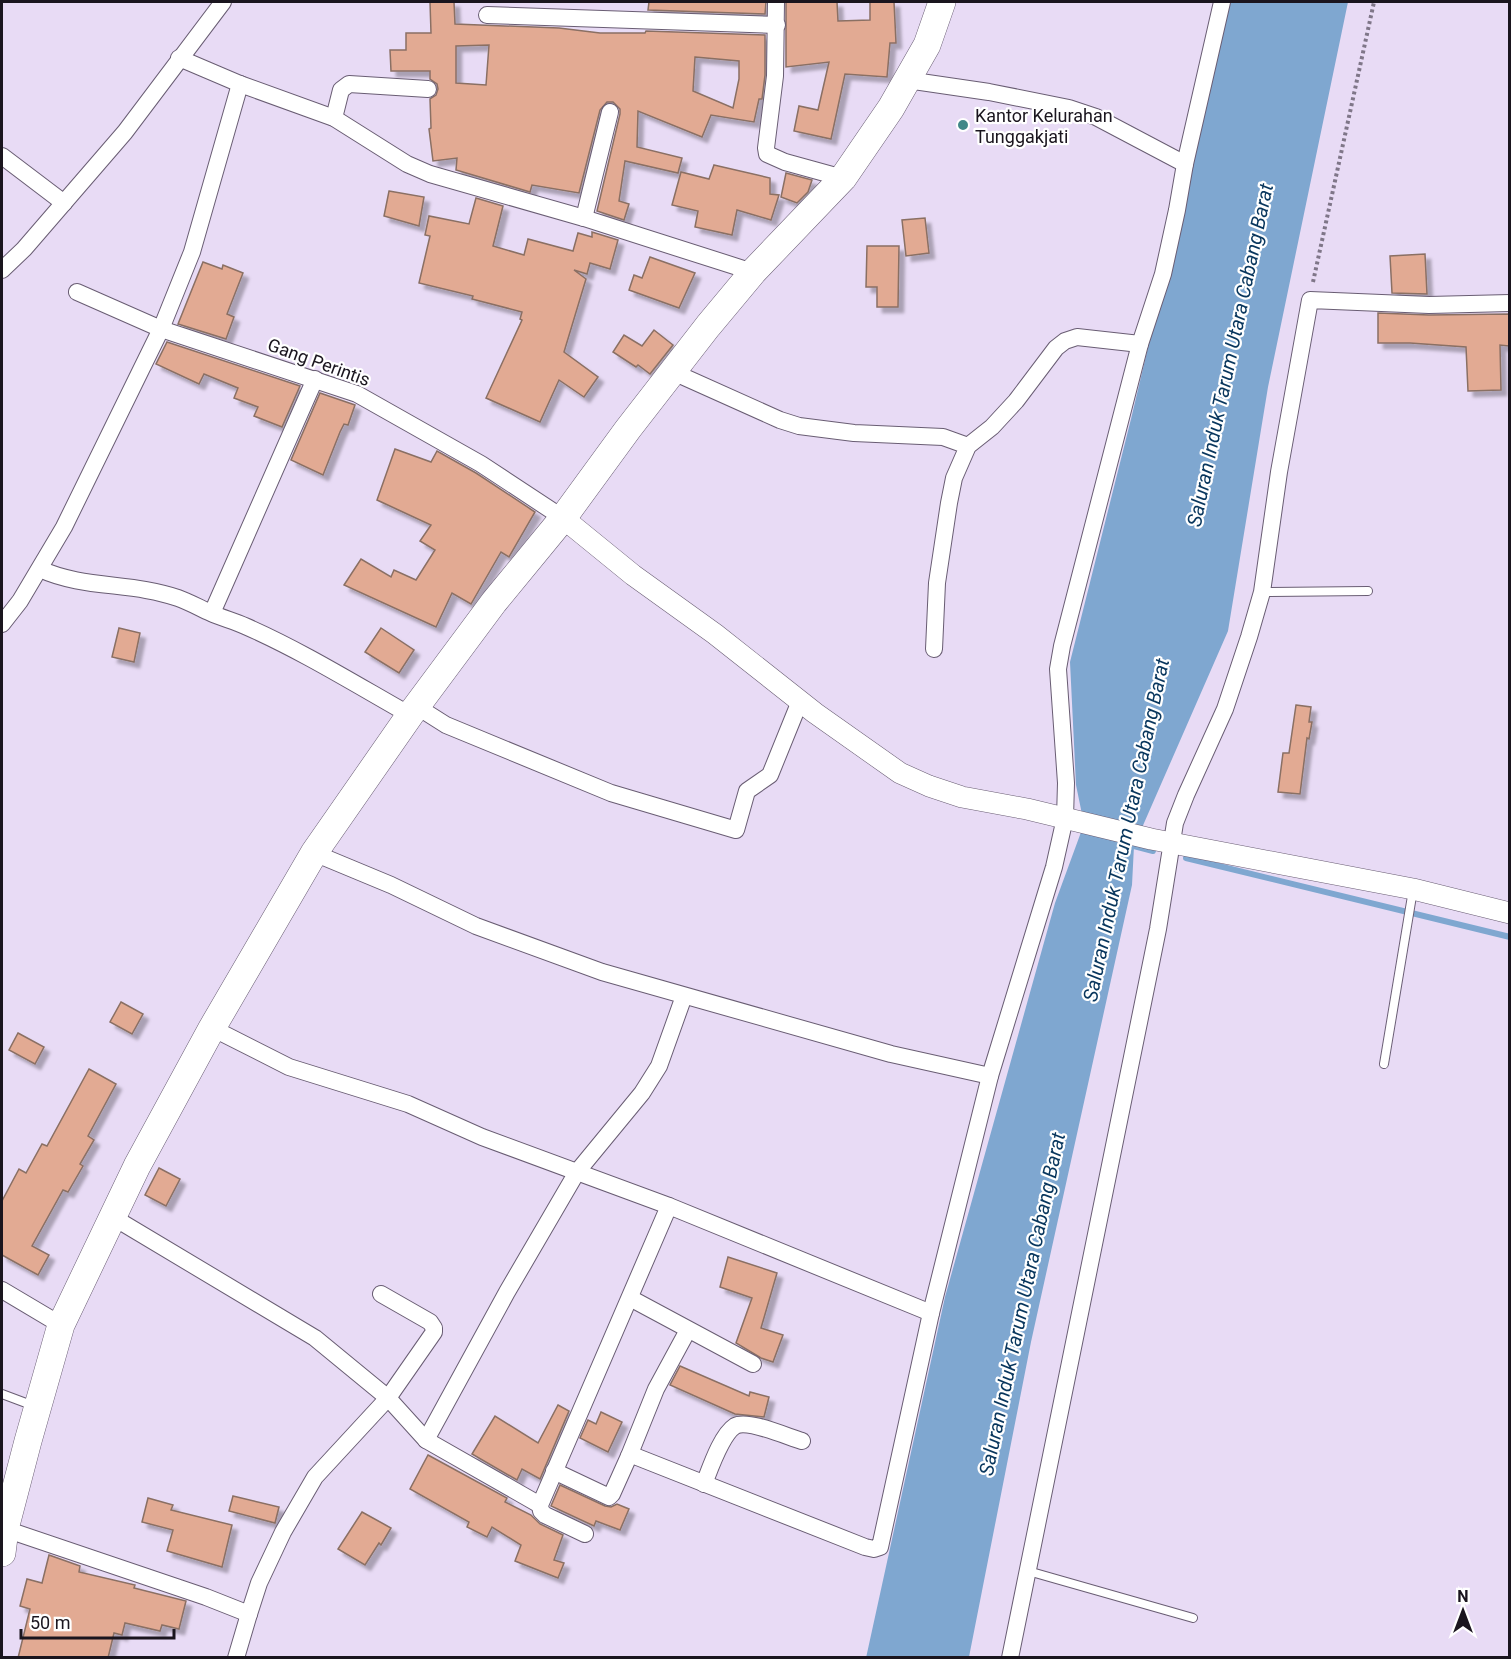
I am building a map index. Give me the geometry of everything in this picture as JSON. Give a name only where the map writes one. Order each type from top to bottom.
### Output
[{"type":"main road","points":[[3,1541],[61,1325],[111,1216],[212,1028],[314,853],[413,710],[494,602],[563,518],[673,372],[753,272],[843,178],[891,108],[927,45],[942,2]]},
{"type":"street","points":[[2,270],[24,249],[125,132],[223,2]]},
{"type":"street","points":[[776,2],[777,25],[767,154],[785,162],[843,178]]},
{"type":"street","points":[[628,1456],[637,1457],[865,1547],[874,1549],[880,1547],[931,1312],[990,1076],[1054,867],[1074,821],[1066,783],[1058,669],[1062,646],[1140,344],[1163,274],[1185,164],[1222,2]]},
{"type":"street","points":[[487,15],[777,25]]},
{"type":"street","points":[[179,58],[240,84],[334,118],[407,164],[430,174],[584,218],[753,272]]},
{"type":"street","points":[[907,80],[989,92],[1069,108],[1096,117],[1185,164]]},
{"type":"street","points":[[2,624],[20,601],[64,527],[161,328],[192,252],[240,84]]},
{"type":"street","points":[[334,118],[341,90],[346,85],[428,89]]},
{"type":"street","points":[[584,218],[610,112]]},
{"type":"street","points":[[2,156],[64,203]]},
{"type":"street","name":"Gang Perintis","points":[[77,292],[161,328],[357,394],[481,464],[563,518]]},
{"type":"street","points":[[1010,1658],[1158,929],[1161,841],[1175,823],[1225,709],[1262,592],[1279,472],[1310,300],[1429,305],[1509,303]]},
{"type":"street","points":[[934,649],[938,583],[949,502],[954,478],[968,446],[992,427],[1016,401],[1056,348],[1065,341],[1077,337],[1140,344]]},
{"type":"street","points":[[673,372],[780,420],[799,426],[854,433],[943,437],[968,446]]},
{"type":"street","points":[[212,614],[315,379]]},
{"type":"street","points":[[563,518],[633,575],[715,634],[800,701],[900,772],[929,786],[962,797],[1161,841],[1412,895],[1509,913]]},
{"type":"street","points":[[40,569],[76,580],[131,586],[180,598],[290,647],[446,725],[611,793],[736,830],[747,791],[770,775],[800,701]]},
{"type":"street","points":[[314,853],[391,885],[476,926],[602,972],[891,1054],[990,1076]]},
{"type":"street","points":[[426,1440],[507,1292],[577,1172],[642,1094],[659,1066],[684,996]]},
{"type":"street","points":[[212,1028],[289,1067],[408,1104],[482,1137],[669,1206],[931,1312]]},
{"type":"street","points":[[585,1534],[545,1515],[541,1511],[540,1504],[669,1206]]},
{"type":"street","points":[[111,1216],[315,1338],[388,1398],[426,1440],[540,1504]]},
{"type":"street","points":[[2,1290],[61,1325]]},
{"type":"street","points":[[236,1658],[259,1583],[283,1532],[315,1477],[388,1398],[434,1332],[430,1322],[381,1294]]},
{"type":"street","points":[[630,1298],[753,1364]]},
{"type":"street","points":[[554,1471],[609,1497],[612,1494],[656,1389],[688,1330]]},
{"type":"street","points":[[704,1484],[717,1452],[735,1426],[748,1424],[802,1442]]},
{"type":"street","points":[[3,1541],[206,1597],[249,1614]]},
{"type":"lane","points":[[1262,592],[1368,591]]},
{"type":"lane","points":[[1384,1064],[1412,895]]},
{"type":"lane","points":[[2,1394],[37,1408]]},
{"type":"lane","points":[[1028,1571],[1193,1618]]},
{"type":"path","points":[[1310,300],[1374,2]]},
{"type":"water","name":"Saluran Induk Tarum Utara Cabang Barat","points":[[1230,2],[1348,2],[1268,387],[1228,631],[1134,846],[1132,885],[1031,1342],[969,1657],[866,1658],[945,1297],[1055,903],[1084,824],[1076,785],[1070,662],[1131,419]]},
{"type":"building","points":[[430,2],[454,2],[455,24],[559,28],[600,33],[645,33],[646,31],[765,35],[765,75],[762,99],[759,99],[754,122],[711,115],[702,137],[638,111],[637,147],[682,158],[678,173],[625,161],[619,201],[629,204],[624,220],[597,211],[620,114],[620,109],[613,102],[607,102],[600,110],[579,193],[532,185],[530,192],[456,170],[457,158],[433,161],[429,129],[431,128],[430,99],[436,95],[437,84],[430,79],[430,71],[391,71],[390,50],[406,50],[406,33],[431,33]],"holes":[[[489,45],[486,85],[456,83],[456,46]],[[695,57],[739,61],[739,79],[733,108],[693,91]]]},
{"type":"building","points":[[649,2],[766,2],[765,14],[648,10]]},
{"type":"building","points":[[786,2],[837,2],[838,21],[870,20],[870,2],[894,2],[896,43],[890,43],[887,77],[845,74],[831,139],[794,131],[799,106],[818,110],[829,62],[786,67]]},
{"type":"building","points":[[714,165],[770,178],[770,194],[779,195],[771,220],[737,210],[732,235],[695,227],[698,211],[672,205],[681,172],[709,179]]},
{"type":"building","points":[[786,173],[812,180],[808,192],[797,203],[781,197]]},
{"type":"building","points":[[389,191],[424,197],[419,226],[384,216]]},
{"type":"building","points":[[476,198],[503,206],[493,246],[524,255],[528,239],[573,251],[578,233],[592,237],[592,232],[618,240],[610,269],[590,263],[587,274],[574,270],[586,279],[564,352],[598,377],[584,397],[559,380],[540,422],[486,398],[522,320],[520,319],[522,312],[472,299],[473,296],[419,283],[430,236],[425,235],[429,216],[469,224]]},
{"type":"building","points":[[925,218],[929,253],[906,256],[902,220]]},
{"type":"building","points":[[867,246],[899,246],[898,307],[877,307],[877,287],[866,287]]},
{"type":"building","points":[[1425,254],[1427,294],[1392,293],[1390,256]]},
{"type":"building","points":[[650,257],[695,273],[679,308],[629,290],[634,275],[642,278]]},
{"type":"building","points":[[203,262],[222,269],[223,265],[243,273],[227,314],[234,317],[226,339],[178,324]]},
{"type":"building","points":[[1378,313],[1509,314],[1509,346],[1500,345],[1501,390],[1468,391],[1466,347],[1378,343]]},
{"type":"building","points":[[654,330],[673,345],[650,374],[613,352],[624,335],[642,346]]},
{"type":"building","points":[[167,342],[300,386],[282,427],[254,416],[258,407],[234,398],[238,388],[204,374],[199,384],[156,364]]},
{"type":"building","points":[[320,393],[355,405],[348,425],[344,424],[340,432],[323,475],[291,460]]},
{"type":"building","points":[[395,449],[431,462],[437,451],[476,473],[535,512],[509,557],[501,552],[471,604],[452,593],[436,627],[344,585],[361,559],[391,577],[394,570],[416,580],[435,550],[420,541],[431,525],[377,500]]},
{"type":"building","points":[[119,628],[140,633],[134,662],[112,657]]},
{"type":"building","points":[[381,628],[414,650],[399,673],[365,652]]},
{"type":"building","points":[[1296,705],[1311,707],[1309,722],[1312,722],[1309,739],[1307,738],[1300,794],[1278,792],[1283,753],[1289,753]]},
{"type":"building","points":[[121,1002],[143,1014],[132,1034],[110,1022]]},
{"type":"building","points":[[18,1033],[44,1047],[35,1064],[9,1050]]},
{"type":"building","points":[[89,1069],[116,1084],[88,1136],[94,1140],[80,1164],[83,1166],[68,1192],[63,1190],[32,1246],[49,1255],[38,1275],[2,1255],[2,1201],[19,1169],[26,1173],[42,1144],[47,1146]]},
{"type":"building","points":[[159,1168],[180,1179],[166,1206],[145,1195]]},
{"type":"building","points":[[728,1257],[777,1273],[761,1328],[783,1335],[773,1362],[761,1358],[736,1343],[752,1298],[720,1287]]},
{"type":"building","points":[[680,1366],[749,1396],[750,1392],[769,1397],[764,1417],[735,1414],[670,1385]]},
{"type":"building","points":[[558,1405],[569,1411],[540,1479],[522,1469],[517,1480],[472,1454],[495,1416],[538,1443]]},
{"type":"building","points":[[601,1412],[622,1422],[608,1452],[580,1438],[588,1420],[596,1424]]},
{"type":"building","points":[[428,1455],[507,1498],[505,1502],[531,1515],[540,1524],[563,1535],[554,1560],[564,1563],[558,1578],[515,1561],[521,1545],[492,1527],[487,1537],[467,1527],[469,1522],[410,1489]]},
{"type":"building","points":[[560,1485],[605,1506],[611,1507],[617,1504],[629,1509],[620,1530],[596,1521],[594,1526],[551,1506]]},
{"type":"building","points":[[233,1496],[279,1507],[275,1523],[229,1511]]},
{"type":"building","points":[[148,1498],[173,1505],[171,1510],[232,1525],[222,1567],[167,1551],[173,1530],[142,1522]]},
{"type":"building","points":[[362,1512],[391,1528],[365,1565],[338,1549]]},
{"type":"building","points":[[49,1555],[80,1566],[79,1572],[135,1585],[134,1588],[186,1601],[179,1629],[162,1625],[160,1631],[125,1623],[122,1635],[114,1633],[108,1658],[18,1658],[30,1609],[20,1606],[27,1579],[42,1583]]},
{"type":"waterway","name":"Saluran Induk Tarum Utara Cabang Barat","points":[[1134,846],[1153,851]]},
{"type":"waterway","points":[[1186,858],[1510,937]]},
{"type":"place","name":"Kantor Kelurahan Tunggakjati","points":[[963,125]]}]
